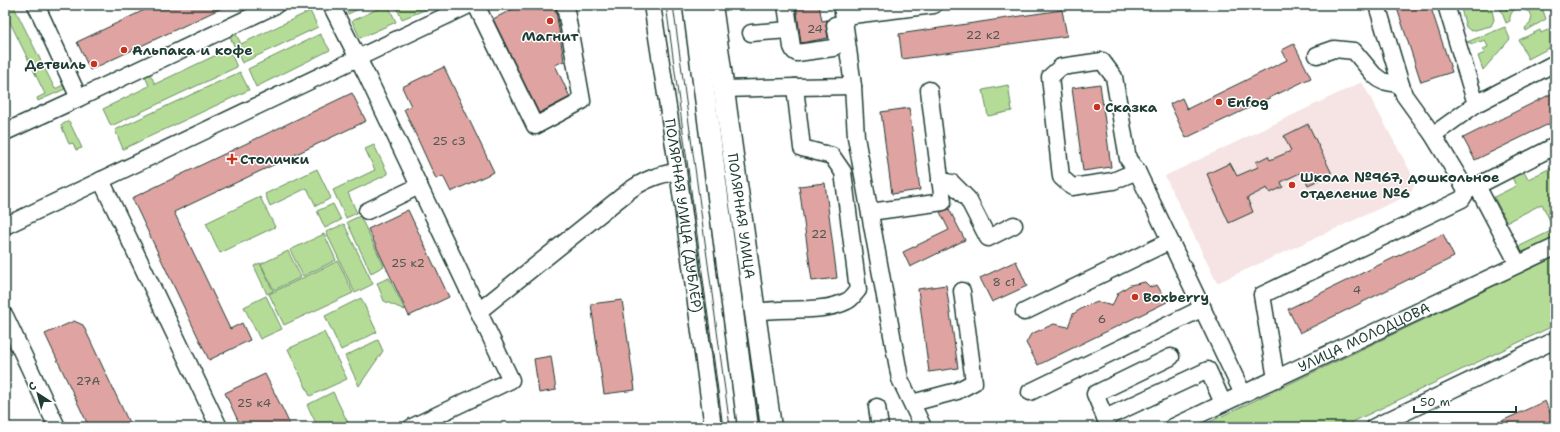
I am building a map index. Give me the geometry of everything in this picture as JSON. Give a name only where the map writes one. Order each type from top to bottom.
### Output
[{"type":"main road","name":"ПОЛЯРНАЯ УЛИЦА","points":[[693,5],[748,427]]},
{"type":"main road","name":"ПОЛЯРНАЯ УЛИЦА","points":[[712,5],[771,427]]},
{"type":"street","points":[[36,5],[79,98]]},
{"type":"street","points":[[5,132],[276,5]]},
{"type":"street","points":[[331,5],[358,58],[511,380],[412,427]]},
{"type":"street","points":[[5,226],[469,5]]},
{"type":"street","points":[[476,5],[535,126],[582,101],[564,5]]},
{"type":"street","name":"ПОЛЯРНАЯ УЛИЦА (ДУБЛЁР)","points":[[652,5],[678,171],[713,427]]},
{"type":"street","points":[[786,5],[792,47],[797,53],[833,48],[837,46],[838,42],[832,5]]},
{"type":"street","points":[[923,427],[900,379],[856,137],[853,86],[843,11],[934,5]]},
{"type":"street","points":[[1377,5],[1404,95],[1472,189],[1518,264]]},
{"type":"street","points":[[1446,5],[1476,104]]},
{"type":"street","points":[[751,34],[789,30]]},
{"type":"street","points":[[1317,55],[1334,49],[1354,50],[1374,75],[1382,81],[1401,85]]},
{"type":"street","points":[[1138,171],[1113,181],[1072,187],[1061,177],[1050,77],[1060,67],[1102,61],[1114,77],[1128,158],[1138,171],[1243,394]]},
{"type":"street","points":[[1433,135],[1476,104],[1555,62]]},
{"type":"street","points":[[724,89],[853,86]]},
{"type":"street","points":[[754,312],[784,309],[827,308],[849,301],[858,290],[843,172],[832,156],[802,148],[795,87]]},
{"type":"street","points":[[870,212],[943,202],[929,90]]},
{"type":"street","points":[[1276,379],[1262,295],[1458,202],[1472,189],[1555,146]]},
{"type":"street","points":[[479,311],[630,190],[645,180],[678,171]]},
{"type":"street","points":[[101,180],[219,427]]},
{"type":"street","points":[[940,181],[952,183],[968,199],[988,238],[1014,225]]},
{"type":"street","points":[[367,211],[419,186]]},
{"type":"street","points":[[1024,312],[1170,241]]},
{"type":"street","name":"УЛИЦА МОЛОДЦОВА","points":[[1173,427],[1555,247]]},
{"type":"street","points":[[912,403],[958,391],[974,382],[962,291]]},
{"type":"street","points":[[1030,392],[1203,308]]},
{"type":"street","points":[[5,316],[57,427]]},
{"type":"street","points":[[1374,427],[1555,340]]},
{"type":"street","points":[[1171,357],[1095,394],[1107,423],[1208,370],[1223,403]]},
{"type":"street","points":[[877,408],[880,427]]},
{"type":"shaded area","name":"Школа №967, дошкольное отделение №6","points":[[1362,82],[1416,182],[1409,195],[1217,283],[1165,176]]},
{"type":"green space","points":[[5,5],[13,5],[55,89],[63,85],[65,89],[38,101],[37,98],[45,94],[5,12]]},
{"type":"green space","points":[[344,5],[367,5],[348,14]]},
{"type":"green space","points":[[388,5],[396,22],[360,38],[352,21]]},
{"type":"green space","points":[[395,5],[437,5],[402,19]]},
{"type":"green space","points":[[1460,5],[1491,5],[1494,20],[1491,26],[1471,31],[1466,27]]},
{"type":"green space","points":[[1499,5],[1504,5],[1506,10],[1518,5],[1541,5],[1546,19],[1526,31],[1525,28],[1530,24],[1532,17],[1530,12],[1517,8],[1512,13],[1510,21],[1506,23]]},
{"type":"green space","points":[[310,11],[318,27],[242,63],[230,37],[236,34],[241,44]]},
{"type":"green space","points":[[1505,27],[1510,39],[1483,70],[1478,56],[1485,53],[1483,49],[1488,47],[1485,40],[1473,44],[1467,42]]},
{"type":"green space","points":[[1550,29],[1555,39],[1555,45],[1528,59],[1519,40],[1540,30],[1541,33]]},
{"type":"green space","points":[[320,34],[330,50],[256,87],[248,69]]},
{"type":"green space","points":[[229,49],[237,67],[111,126],[103,109],[149,86],[145,76],[150,74],[155,84]]},
{"type":"green space","points":[[240,72],[249,90],[123,149],[115,130]]},
{"type":"green space","points":[[1008,85],[1012,111],[988,116],[983,90]]},
{"type":"green space","points":[[69,121],[82,148],[76,150],[73,143],[69,144],[61,125]]},
{"type":"green space","points":[[374,145],[388,174],[348,193],[357,213],[346,218],[333,190],[375,170],[365,149]]},
{"type":"green space","points":[[1555,166],[1555,221],[1551,223],[1542,204],[1507,222],[1494,197],[1516,186],[1511,175],[1522,169],[1528,179]]},
{"type":"green space","points":[[317,169],[331,198],[316,206],[307,188],[270,206],[265,194]]},
{"type":"green space","points":[[260,197],[275,227],[220,253],[206,223]]},
{"type":"green space","points":[[333,204],[341,220],[325,228],[317,211]]},
{"type":"green space","points":[[360,216],[384,266],[371,273],[347,222]]},
{"type":"green space","points":[[344,224],[373,284],[355,293],[326,232]]},
{"type":"green space","points":[[1555,229],[1555,237],[1523,252],[1518,251],[1517,248],[1520,246]]},
{"type":"green space","points":[[324,234],[336,260],[303,276],[290,250]]},
{"type":"green space","points":[[288,251],[301,277],[274,290],[261,264]]},
{"type":"green space","points":[[1555,257],[1555,325],[1342,427],[1199,427]]},
{"type":"green space","points":[[338,261],[353,293],[284,325],[269,294]]},
{"type":"green space","points":[[260,263],[273,291],[267,294],[254,266]]},
{"type":"green space","points":[[389,278],[405,310],[384,301],[377,283]]},
{"type":"green space","points":[[266,296],[282,329],[260,339],[244,307]]},
{"type":"green space","points":[[361,298],[377,332],[341,350],[325,316]]},
{"type":"green space","points":[[324,332],[347,379],[310,396],[288,349]]},
{"type":"green space","points":[[378,340],[383,351],[359,386],[345,356]]},
{"type":"green space","points":[[333,392],[350,427],[318,427],[307,405]]},
{"type":"building","points":[[155,5],[228,5],[90,70],[77,42]]},
{"type":"building","points":[[514,5],[555,5],[564,61],[555,65],[570,97],[539,113],[493,19],[515,8]]},
{"type":"building","points":[[796,5],[819,5],[822,21],[827,20],[826,26],[828,38],[801,43]]},
{"type":"building","points":[[1396,5],[1430,5],[1452,72],[1421,82]]},
{"type":"building","points":[[1062,10],[1067,36],[902,59],[899,34]]},
{"type":"building","points":[[1294,44],[1311,78],[1186,138],[1170,104],[1182,98],[1187,109],[1287,60],[1282,50]]},
{"type":"building","points":[[444,67],[494,172],[451,192],[443,176],[436,179],[404,109],[411,106],[402,87]]},
{"type":"building","points":[[1100,84],[1111,167],[1083,171],[1072,88]]},
{"type":"building","points":[[1555,92],[1555,121],[1475,160],[1463,138]]},
{"type":"building","points":[[352,93],[366,121],[174,212],[230,329],[242,323],[250,340],[209,360],[132,198]]},
{"type":"building","points":[[909,108],[920,190],[892,194],[881,112]]},
{"type":"building","points":[[1308,124],[1332,174],[1308,185],[1302,172],[1281,182],[1283,187],[1270,193],[1267,188],[1247,198],[1253,212],[1229,223],[1207,174],[1230,163],[1237,176],[1258,167],[1256,162],[1268,156],[1270,160],[1291,151],[1284,136]]},
{"type":"building","points":[[825,183],[837,278],[812,281],[799,186]]},
{"type":"building","points":[[949,209],[965,240],[910,267],[903,252],[949,230],[940,212]]},
{"type":"building","points":[[408,210],[449,297],[409,316],[368,229]]},
{"type":"building","points":[[1443,234],[1454,257],[1300,333],[1288,309]]},
{"type":"building","points":[[1016,261],[1027,286],[992,302],[980,278]]},
{"type":"building","points":[[1145,282],[1150,287],[1157,285],[1167,302],[1038,365],[1026,343],[1031,334],[1054,324],[1068,327],[1073,314],[1086,306],[1098,302],[1112,306],[1118,293],[1130,285]]},
{"type":"building","points":[[946,285],[958,368],[929,372],[918,289]]},
{"type":"building","points":[[622,300],[635,390],[604,394],[591,304]]},
{"type":"building","points":[[74,321],[83,325],[131,427],[89,427],[45,334]]},
{"type":"building","points":[[551,356],[556,390],[539,393],[534,359]]},
{"type":"building","points":[[265,374],[291,427],[241,427],[225,393]]},
{"type":"building","points":[[1545,401],[1555,427],[1489,427]]},
{"type":"tram line","points":[[666,5],[723,427]]},
{"type":"tram line","points":[[673,5],[730,427]]},
{"type":"place","name":"Магнит","points":[[550,21]]},
{"type":"place","name":"Альпака и кофе","points":[[124,50]]},
{"type":"place","name":"Детвиль","points":[[94,64]]},
{"type":"place","name":"Enfog","points":[[1219,102]]},
{"type":"place","name":"Сказка","points":[[1097,107]]},
{"type":"place","name":"Столички","points":[[232,159]]},
{"type":"place","name":"Школа №967, дошкольное отделение №6","points":[[1292,185]]},
{"type":"place","name":"Boxberry","points":[[1135,297]]}]
